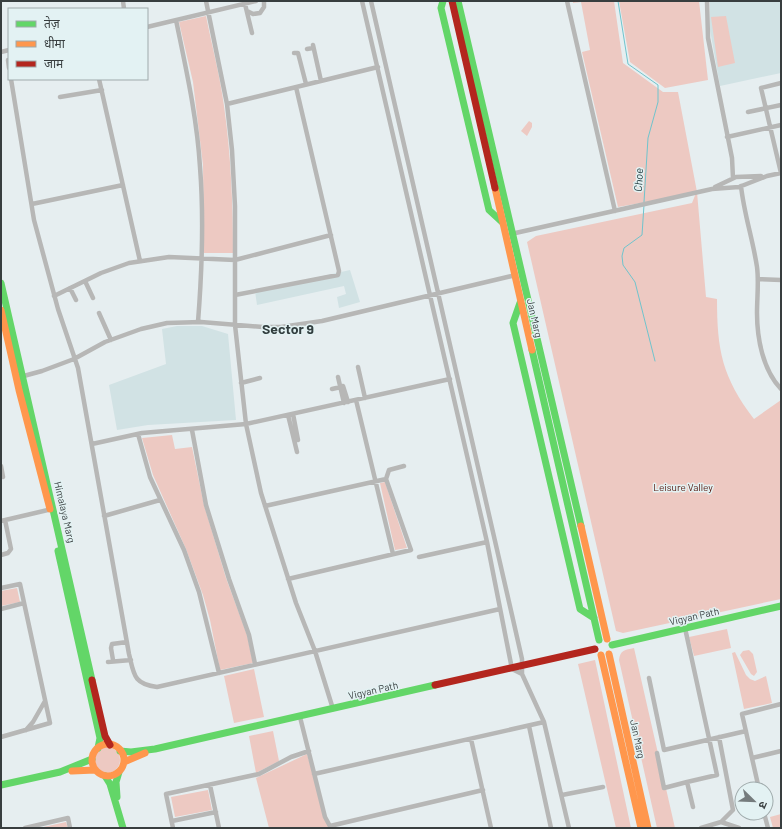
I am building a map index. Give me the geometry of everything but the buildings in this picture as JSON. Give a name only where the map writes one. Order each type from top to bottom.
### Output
[{"type":"main road","points":[[443,1],[441,8],[489,210],[502,222]]},
{"type":"main road","name":"Jan Marg","points":[[452,1],[502,222],[508,235]]},
{"type":"main road","name":"Jan Marg","points":[[458,1],[508,235],[603,639]]},
{"type":"main road","name":"Jan Marg","points":[[518,275],[521,303],[594,618],[603,639]]},
{"type":"main road","name":"Himalaya Marg","points":[[1,284],[19,377],[52,509],[98,707],[110,745]]},
{"type":"main road","points":[[521,303],[513,323],[580,609],[594,618]]},
{"type":"main road","points":[[1,310],[19,377]]},
{"type":"main road","name":"Himalaya Marg","points":[[52,509],[74,630],[100,738],[98,748]]},
{"type":"main road","name":"Vigyan Path","points":[[612,645],[781,606]]},
{"type":"main road","points":[[603,639],[612,645],[609,654],[601,656],[595,649],[596,643],[603,639]]},
{"type":"main road","name":"Vigyan Path","points":[[120,750],[131,752],[154,749],[512,669],[522,670],[595,649]]},
{"type":"main road","name":"Jan Marg","points":[[609,654],[648,828]]},
{"type":"main road","name":"Jan Marg","points":[[601,656],[640,828]]},
{"type":"main road","points":[[95,770],[92,759],[94,752],[98,748],[110,745],[120,750],[124,762],[116,782],[118,805],[123,828]]},
{"type":"main road","name":"Vigyan Path","points":[[124,762],[154,749]]},
{"type":"main road","points":[[60,772],[92,759]]},
{"type":"main road","points":[[1,785],[60,772],[95,770],[105,776],[110,784],[118,805]]},
{"type":"main road","points":[[105,776],[112,776],[119,772]]},
{"type":"street","points":[[206,1],[226,104],[232,150],[235,206],[235,325],[246,424],[266,506],[288,578],[315,651],[333,710]]},
{"type":"street","points":[[148,27],[256,1]]},
{"type":"street","points":[[247,11],[253,14],[260,13],[264,8],[264,1]]},
{"type":"street","points":[[362,1],[487,542],[512,669]]},
{"type":"street","points":[[371,1],[522,670],[544,722],[569,828]]},
{"type":"street","points":[[567,1],[615,211]]},
{"type":"street","points":[[707,1],[708,38],[736,178],[732,184],[739,186]]},
{"type":"street","points":[[244,4],[252,33]]},
{"type":"street","points":[[176,20],[190,88],[200,167],[202,257],[198,322]]},
{"type":"street","points":[[307,49],[313,46],[321,81]]},
{"type":"street","points":[[294,53],[298,53],[306,84]]},
{"type":"street","points":[[226,104],[378,67]]},
{"type":"street","points":[[11,80],[34,220],[54,296],[74,359],[92,444],[127,642],[134,675],[140,682],[157,687],[500,609]]},
{"type":"street","points":[[99,80],[140,262]]},
{"type":"street","points":[[508,235],[712,189],[739,186],[767,176],[781,173],[761,88],[781,83]]},
{"type":"street","points":[[235,295],[338,275],[339,271],[331,235],[296,87]]},
{"type":"street","points":[[60,98],[102,90]]},
{"type":"street","points":[[748,112],[781,105]]},
{"type":"street","points":[[727,137],[781,126]]},
{"type":"street","points":[[776,150],[781,149]]},
{"type":"street","points":[[712,189],[736,178],[767,176]]},
{"type":"street","points":[[736,178],[743,180],[739,186],[758,279],[757,312],[759,339],[768,370],[775,383],[781,389]]},
{"type":"street","points":[[32,204],[123,185]]},
{"type":"street","points":[[54,296],[101,273],[140,262],[169,257],[202,257],[235,260],[331,235]]},
{"type":"street","points":[[19,377],[42,371],[74,359],[111,340],[141,329],[167,323],[198,322],[281,327],[316,322],[518,275]]},
{"type":"street","points":[[758,279],[781,280]]},
{"type":"street","points":[[85,281],[93,298]]},
{"type":"street","points":[[70,288],[76,300]]},
{"type":"street","points":[[99,313],[111,340]]},
{"type":"street","points":[[358,367],[365,398]]},
{"type":"street","points":[[340,377],[346,402],[341,387],[340,377]]},
{"type":"street","points":[[242,383],[260,378]]},
{"type":"street","points":[[92,444],[138,434],[246,424],[450,379]]},
{"type":"street","points":[[332,389],[341,387]]},
{"type":"street","points":[[356,400],[393,554]]},
{"type":"street","points":[[291,414],[298,440]]},
{"type":"street","points":[[291,414],[297,452]]},
{"type":"street","points":[[192,430],[206,505],[229,579],[249,635],[255,664]]},
{"type":"street","points":[[138,434],[150,477],[184,550],[199,592],[219,673]]},
{"type":"street","points":[[1,466],[3,477]]},
{"type":"street","points":[[288,578],[411,550],[386,479],[389,470],[404,466]]},
{"type":"street","points":[[266,506],[386,479]]},
{"type":"street","points":[[104,516],[160,500]]},
{"type":"street","points":[[1,555],[8,553],[11,549],[3,521],[52,509]]},
{"type":"street","points":[[419,557],[487,542]]},
{"type":"street","points":[[1,588],[20,584],[50,723],[1,737]]},
{"type":"street","points":[[1,609],[24,603]]},
{"type":"street","points":[[685,628],[709,739],[717,775],[664,788],[656,753],[664,750],[709,739],[746,731]]},
{"type":"street","points":[[127,642],[112,644],[111,661],[117,662],[131,660]]},
{"type":"street","points":[[649,678],[664,750]]},
{"type":"street","points":[[26,730],[33,722],[45,701]]},
{"type":"street","points":[[757,781],[742,714],[781,704]]},
{"type":"street","points":[[300,717],[325,817],[331,827],[483,790]]},
{"type":"street","points":[[314,774],[544,722]]},
{"type":"street","points":[[529,726],[551,828]]},
{"type":"street","points":[[701,828],[721,822],[733,810],[719,737]]},
{"type":"street","points":[[471,739],[491,828]]},
{"type":"street","points":[[173,828],[166,794],[260,774],[291,757],[309,751]]},
{"type":"street","points":[[752,758],[781,751]]},
{"type":"street","points":[[687,782],[693,807]]},
{"type":"street","points":[[210,785],[220,828]]},
{"type":"street","points":[[562,795],[603,787]]},
{"type":"street","points":[[172,821],[216,812]]},
{"type":"street","points":[[28,828],[68,818],[70,828]]},
{"type":"street","points":[[721,822],[739,828]]},
{"type":"shaded area","points":[[710,1],[781,1],[781,73],[720,86],[710,30]]},
{"type":"shaded area","points":[[350,270],[360,302],[339,308],[337,297],[346,294],[344,286],[257,305],[255,291]]},
{"type":"shaded area","points":[[177,326],[202,326],[228,334],[236,420],[148,425],[117,430],[109,385],[166,364],[162,329]]},
{"type":"green space","name":"Leisure Valley","points":[[573,1],[614,1],[623,63],[663,92],[678,92],[697,192],[706,297],[717,299],[720,348],[728,376],[743,404],[754,419],[781,400],[781,599],[623,633],[616,631],[527,242],[536,236],[692,203],[696,193],[618,207],[582,52],[590,50],[581,2],[573,3]]},
{"type":"green space","points":[[619,1],[699,1],[708,80],[665,88],[630,62]]},
{"type":"green space","points":[[206,16],[224,106],[231,180],[233,253],[204,253],[203,165],[193,82],[179,22]]},
{"type":"green space","points":[[726,16],[735,63],[718,67],[711,17]]},
{"type":"green space","points":[[529,121],[532,123],[532,127],[527,136],[521,131]]},
{"type":"green space","points":[[172,435],[175,449],[192,447],[204,505],[226,578],[247,635],[253,663],[220,670],[210,620],[203,595],[186,549],[153,475],[142,438]]},
{"type":"green space","points":[[385,482],[407,548],[395,550],[380,483]]},
{"type":"green space","points":[[17,588],[20,602],[1,606],[1,591]]},
{"type":"green space","points":[[727,629],[731,648],[694,656],[689,637]]},
{"type":"green space","points":[[634,648],[675,828],[657,828],[619,660],[622,652]]},
{"type":"green space","points":[[749,650],[753,654],[757,672],[754,676],[751,674],[740,655],[743,651]]},
{"type":"green space","points":[[735,652],[746,675],[750,679],[755,681],[766,676],[772,703],[744,709],[732,653]]},
{"type":"green space","points":[[595,660],[631,828],[616,828],[578,664]]},
{"type":"green space","points":[[254,669],[264,717],[234,723],[224,676]]},
{"type":"green space","points":[[273,731],[279,761],[256,773],[249,736]]},
{"type":"green space","points":[[107,747],[116,751],[120,760],[116,769],[107,773],[98,769],[94,760],[98,751]]},
{"type":"green space","points":[[307,754],[329,828],[269,828],[256,778]]},
{"type":"green space","points":[[208,790],[212,810],[175,817],[171,797]]},
{"type":"green space","points":[[781,814],[781,828],[773,828],[771,821],[774,821],[774,816]]},
{"type":"green space","points":[[66,822],[68,828],[39,828]]},
{"type":"waterway","name":"Choe","points":[[618,1],[628,64],[658,85],[658,102],[648,138],[644,202]]},
{"type":"waterway","name":"Choe","points":[[644,205],[642,235],[624,248],[622,256],[623,265],[635,282],[655,361]]},
{"type":"traffic: fast","points":[[443,1],[441,8],[489,210],[502,222]]},
{"type":"traffic: fast","points":[[458,1],[581,526]]},
{"type":"traffic: fast","points":[[1,283],[92,680]]},
{"type":"traffic: fast","points":[[520,303],[513,323],[580,609],[594,618]]},
{"type":"traffic: fast","points":[[532,350],[599,640]]},
{"type":"traffic: fast","points":[[58,551],[100,738],[98,748]]},
{"type":"traffic: fast","points":[[612,645],[781,606]]},
{"type":"traffic: fast","points":[[120,751],[131,752],[155,749],[435,685]]},
{"type":"traffic: fast","points":[[1,785],[60,772],[92,759]]},
{"type":"traffic: fast","points":[[117,797],[116,782],[119,772]]},
{"type":"traffic: fast","points":[[105,776],[110,784],[123,828]]},
{"type":"traffic: slow","points":[[495,188],[532,350]]},
{"type":"traffic: slow","points":[[1,310],[19,390],[50,509]]},
{"type":"traffic: slow","points":[[581,526],[607,639]]},
{"type":"traffic: slow","points":[[609,654],[648,828]]},
{"type":"traffic: slow","points":[[601,655],[641,828]]},
{"type":"traffic: slow","points":[[108,744],[114,745],[121,751],[124,760],[123,766],[117,773],[108,776],[102,775],[95,769],[92,760],[93,754],[99,747],[108,744]]},
{"type":"traffic: slow","points":[[124,762],[145,753]]},
{"type":"traffic: slow","points":[[72,771],[95,770]]},
{"type":"traffic: jam","points":[[452,1],[495,188]]},
{"type":"traffic: jam","points":[[435,685],[595,649]]},
{"type":"traffic: jam","points":[[92,680],[105,736],[110,745]]},
{"type":"district","name":"Sector 9","points":[[288,328]]}]
